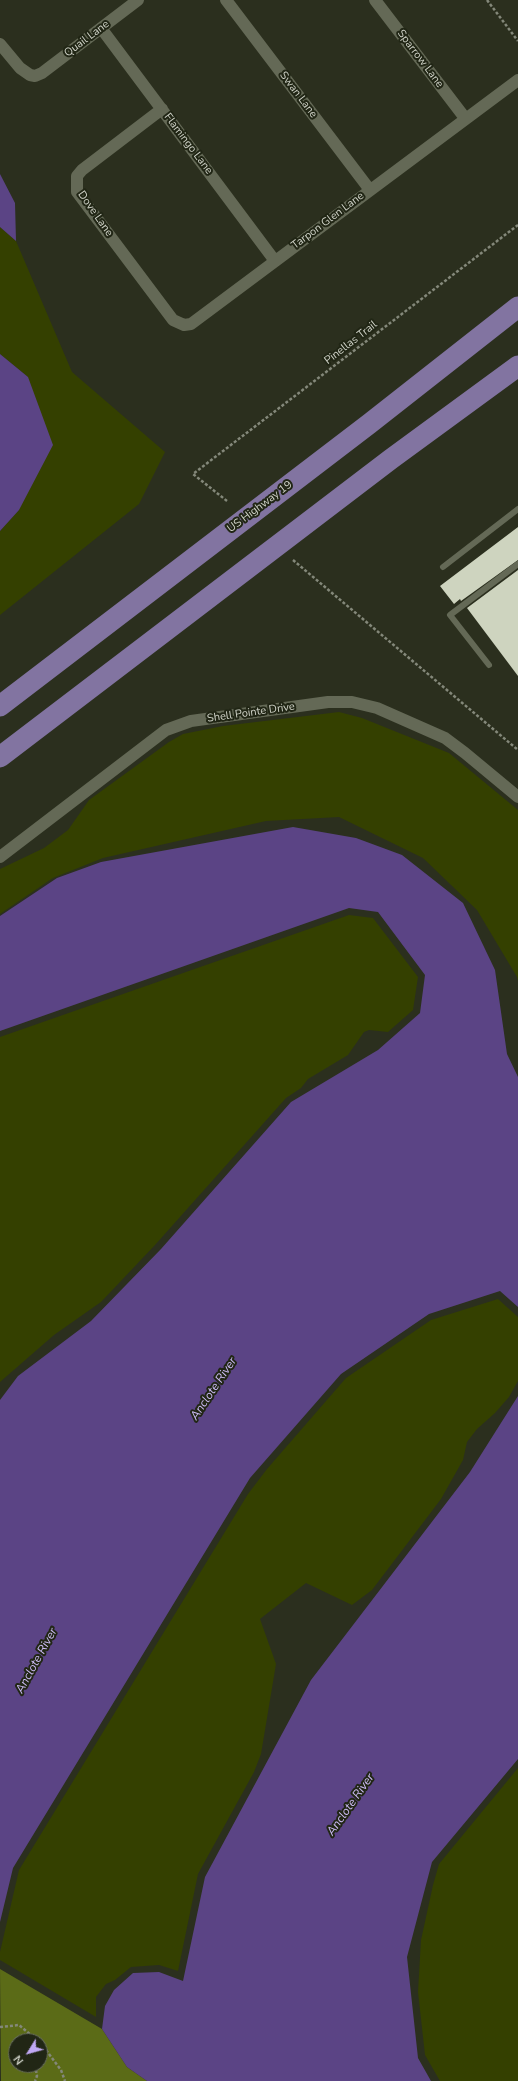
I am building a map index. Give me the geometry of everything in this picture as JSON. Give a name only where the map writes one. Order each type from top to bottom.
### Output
[{"type":"highway","name":"US Highway 19","points":[[0,706],[369,424],[518,307]]},
{"type":"highway","points":[[0,757],[385,464],[518,366]]},
{"type":"street","name":"Quail Lane","points":[[0,44],[20,68],[30,75],[35,76],[42,73],[138,0]]},
{"type":"street","name":"Swan Lane","points":[[226,0],[370,190]]},
{"type":"street","name":"Sparrow Lane","points":[[376,0],[465,118]]},
{"type":"street","name":"Flamingo Lane","points":[[101,28],[275,261]]},
{"type":"street","name":"Tarpon Glen Lane","points":[[191,324],[465,118],[518,80]]},
{"type":"street","name":"Dove Lane","points":[[162,109],[82,170],[77,176],[77,192],[173,320],[184,325],[191,324]]},
{"type":"street","name":"Shell Pointe Drive","points":[[0,857],[166,730],[191,721],[328,702],[352,702],[377,708],[445,738],[518,797]]},
{"type":"lane","points":[[443,567],[518,509]]},
{"type":"lane","points":[[489,665],[450,615],[518,564]]},
{"type":"path","points":[[487,0],[518,41]]},
{"type":"path","name":"Pinellas Trail","points":[[227,501],[193,474],[518,225]]},
{"type":"path","points":[[293,560],[518,750]]},
{"type":"path","points":[[0,2027],[19,2025],[28,2033]]},
{"type":"path","points":[[48,2054],[61,2070],[65,2081]]},
{"type":"green space","points":[[0,227],[16,241],[72,372],[165,452],[139,504],[0,615],[0,531],[19,510],[28,377],[0,354]]},
{"type":"green space","points":[[339,712],[362,718],[449,753],[518,810],[518,981],[477,910],[423,858],[339,817],[266,821],[103,858],[53,878],[0,914],[0,869],[44,848],[68,830],[89,800],[169,742],[183,734],[223,726]]},
{"type":"green space","points":[[349,915],[373,918],[418,977],[413,1010],[388,1032],[369,1030],[364,1032],[348,1055],[308,1079],[301,1088],[286,1098],[155,1245],[101,1302],[54,1335],[0,1382],[0,1037]]},
{"type":"green space","points":[[498,1299],[518,1317],[518,1381],[509,1397],[495,1413],[477,1429],[467,1442],[463,1460],[441,1499],[372,1590],[352,1605],[306,1583],[260,1619],[276,1664],[261,1754],[254,1772],[198,1874],[178,1971],[159,1965],[131,1967],[115,1980],[106,1984],[96,1997],[96,2017],[0,1960],[0,1952],[19,1870],[248,1494],[267,1469],[346,1378],[431,1320]]},
{"type":"green space","points":[[518,1768],[518,2081],[440,2081],[425,2055],[418,1992],[421,1940],[433,1885],[439,1864]]},
{"type":"green space","points":[[0,1969],[102,2029],[127,2067],[147,2081],[1,2081]]},
{"type":"water","points":[[0,174],[15,203],[16,241],[0,227]]},
{"type":"water","points":[[0,354],[28,377],[53,445],[19,510],[0,531]]},
{"type":"water","name":"Anclote River","points":[[293,827],[356,838],[402,855],[463,903],[495,970],[507,1054],[518,1077],[518,1307],[500,1291],[429,1314],[341,1374],[250,1478],[13,1868],[0,1922],[0,1400],[18,1376],[91,1321],[161,1249],[291,1102],[378,1050],[420,1013],[425,975],[378,912],[349,908],[0,1031],[0,916],[57,878],[101,862]]},
{"type":"water","name":"Anclote River","points":[[518,1396],[518,1759],[432,1862],[407,1957],[418,2058],[431,2081],[147,2081],[127,2067],[102,2029],[105,2006],[114,1990],[133,1973],[159,1972],[183,1981],[205,1877],[311,1680],[470,1472]]},
{"type":"building","points":[[518,527],[518,560],[461,601],[460,599],[454,604],[440,586]]},
{"type":"building","points":[[518,570],[518,676],[467,608]]}]
